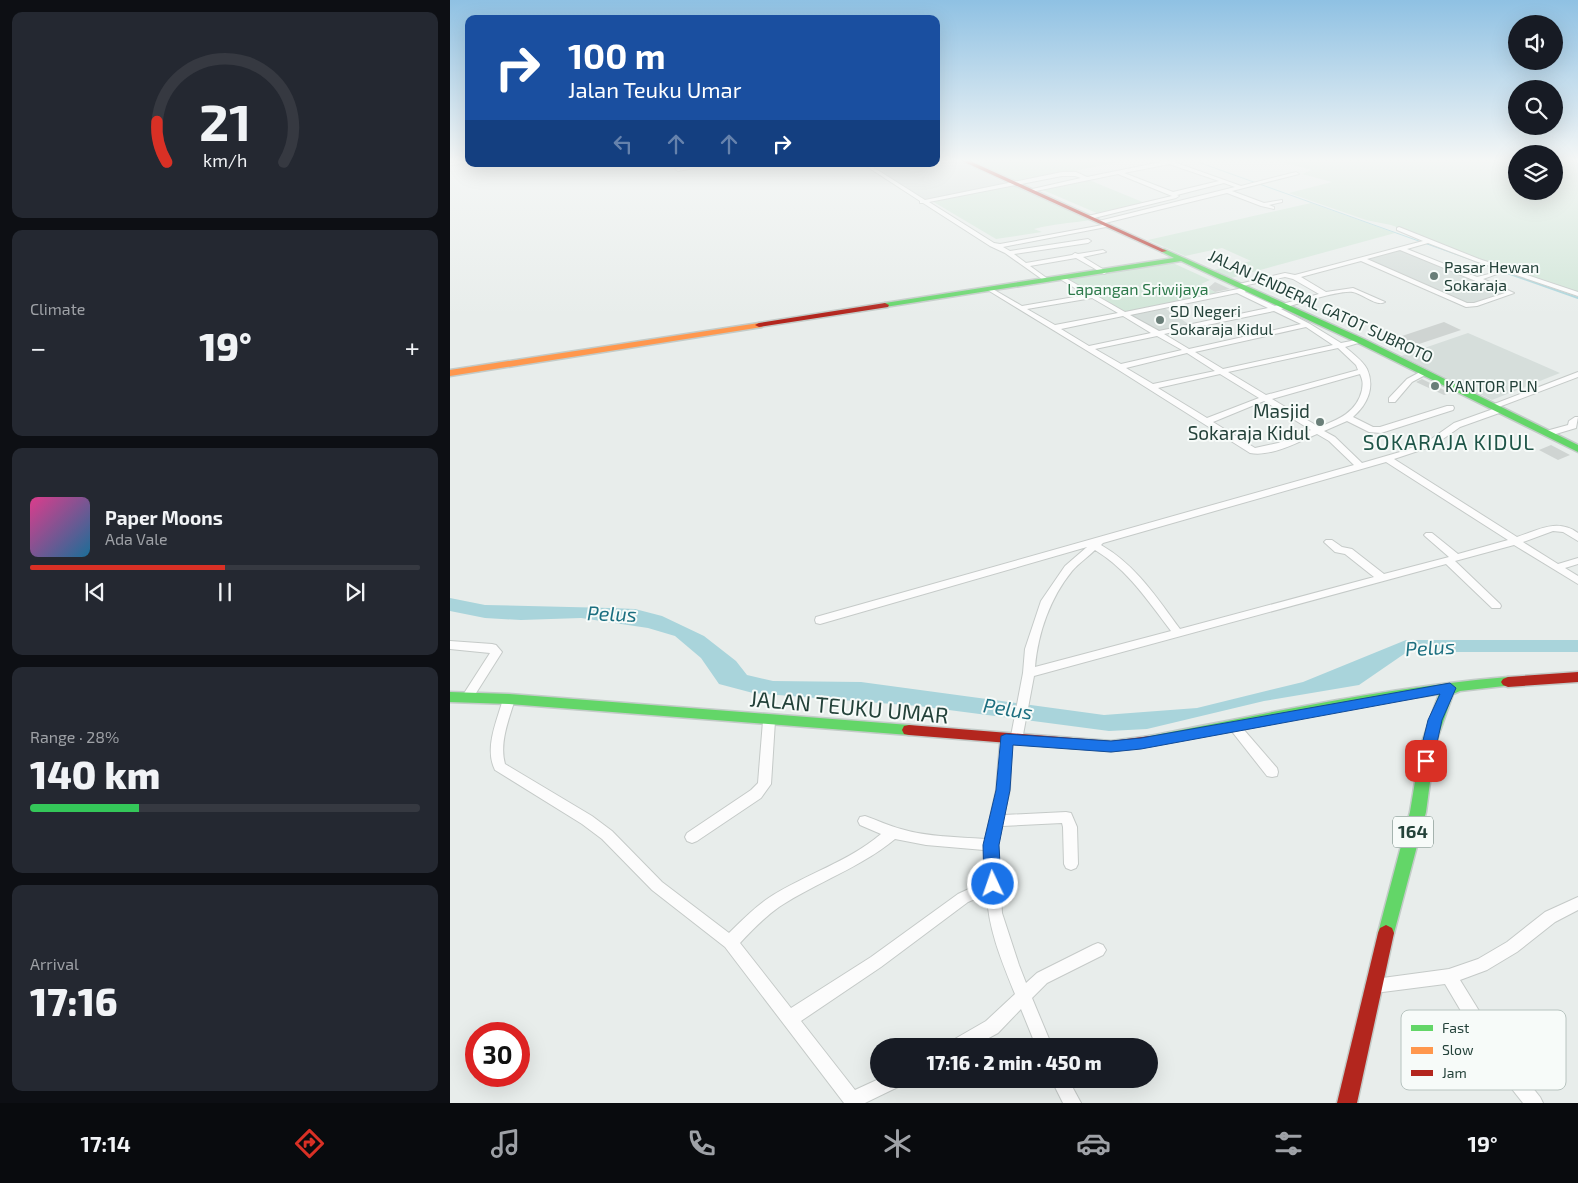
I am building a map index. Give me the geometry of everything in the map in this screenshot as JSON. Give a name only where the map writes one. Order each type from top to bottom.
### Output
[{"type":"main road","name":"JALAN JENDERAL GATOT SUBROTO","points":[[1080,212],[1183,259],[1278,307],[1360,341],[1578,449]]},
{"type":"main road","points":[[450,373],[1183,259]]},
{"type":"main road","name":"JALAN TEUKU UMAR","points":[[450,697],[509,699],[769,721],[1013,737],[1111,746],[1171,740],[1234,726],[1450,688],[1578,677]]},
{"type":"main road","name":"164","points":[[1347,1103],[1374,986],[1418,812],[1428,746],[1442,702],[1450,688]]},
{"type":"street","points":[[940,212],[1008,253],[1046,280]]},
{"type":"street","points":[[1090,217],[1109,212]]},
{"type":"street","points":[[996,246],[1047,237],[1149,212]]},
{"type":"street","points":[[1399,229],[1423,242],[1578,294]]},
{"type":"street","points":[[1047,237],[1104,272]]},
{"type":"street","points":[[1008,253],[1088,241]]},
{"type":"street","points":[[1295,277],[1423,242]]},
{"type":"street","points":[[1361,259],[1466,305],[1475,306],[1511,293],[1400,248]]},
{"type":"street","points":[[1025,265],[1103,252]]},
{"type":"street","points":[[1477,279],[1496,273]]},
{"type":"street","points":[[1053,328],[1241,288],[1281,275],[1295,277],[1325,294]]},
{"type":"street","points":[[1062,278],[1188,351],[1318,430],[1332,439],[1360,466]]},
{"type":"street","points":[[989,289],[1120,366],[1253,451],[1268,449],[1348,418],[1367,391],[1368,380],[1356,359],[1342,347],[1278,307]]},
{"type":"street","points":[[1088,348],[1278,307],[1325,294],[1353,290],[1382,302]]},
{"type":"street","points":[[1020,308],[1092,296]]},
{"type":"street","points":[[1120,366],[1318,322]]},
{"type":"street","points":[[1151,387],[1342,347],[1360,341]]},
{"type":"street","points":[[1205,422],[1265,398],[1364,371]]},
{"type":"street","points":[[1392,400],[1409,379],[1425,373]]},
{"type":"street","points":[[820,620],[1009,565],[1098,544],[1430,444],[1457,425],[1578,374]]},
{"type":"street","points":[[1348,418],[1372,430],[1382,430],[1450,408]]},
{"type":"street","points":[[1549,433],[1573,426],[1572,423],[1578,419]]},
{"type":"street","points":[[1386,458],[1578,581]]},
{"type":"street","points":[[1029,673],[1452,559],[1557,527],[1566,529],[1578,538]]},
{"type":"street","points":[[1429,535],[1496,606]]},
{"type":"street","points":[[1328,542],[1339,550],[1348,551],[1381,577]]},
{"type":"street","points":[[1098,544],[1136,576],[1178,633]]},
{"type":"street","points":[[1040,1038],[1023,998],[1000,934],[993,884],[991,845],[1013,737],[1029,673],[1031,648],[1046,600],[1069,568],[1098,544]]},
{"type":"street","points":[[1558,567],[1578,561]]},
{"type":"street","points":[[450,644],[492,648],[496,652],[467,698]]},
{"type":"street","points":[[509,699],[498,749],[497,761],[500,767],[594,825],[620,846],[657,886],[730,942],[854,1102],[880,1088]]},
{"type":"street","points":[[692,837],[756,794],[764,784],[769,721]]},
{"type":"street","points":[[1234,726],[1272,772]]},
{"type":"street","points":[[995,821],[1066,817],[1070,827],[1071,864]]},
{"type":"street","points":[[864,821],[893,832],[929,840],[991,845]]},
{"type":"street","points":[[730,942],[775,902],[875,849],[893,832]]},
{"type":"street","points":[[790,1018],[876,962],[963,898],[993,884]]},
{"type":"street","points":[[1374,986],[1449,976],[1482,965],[1512,947],[1550,917],[1578,903]]},
{"type":"street","points":[[973,1038],[992,1027],[1042,978],[1098,950]]},
{"type":"street","points":[[1449,976],[1469,1010]]},
{"type":"street","points":[[1064,1088],[1072,1103]]},
{"type":"street","points":[[1524,1090],[1534,1103]]},
{"type":"shaded area","name":"Pasar Hewan Sokaraja","points":[[1399,248],[1510,293],[1469,305],[1361,259]]},
{"type":"shaded area","name":"SD Negeri Sokaraja Kidul","points":[[1163,307],[1190,325],[1158,332],[1131,315]]},
{"type":"shaded area","points":[[1468,333],[1560,373],[1492,400],[1401,356]]},
{"type":"green space","points":[[951,212],[1074,212],[1091,220],[1041,227],[1034,229],[1042,232],[996,239]]},
{"type":"green space","points":[[1269,212],[1338,212],[1395,233],[1231,278],[1214,270],[1251,261],[1222,248],[1185,256],[1148,240]]},
{"type":"green space","points":[[1345,212],[1578,212],[1578,292],[1457,251],[1391,225],[1366,220]]},
{"type":"green space","name":"Lapangan Sriwijaya","points":[[1173,263],[1210,280],[1201,284],[1220,295],[1127,313],[1068,279]]},
{"type":"water","name":"Pelus","points":[[450,598],[485,605],[635,609],[662,616],[704,636],[736,661],[747,675],[773,681],[861,682],[1104,715],[1197,708],[1303,682],[1406,640],[1578,640],[1578,652],[1407,652],[1359,685],[1264,701],[1147,729],[1109,731],[918,706],[753,693],[719,684],[701,658],[675,636],[648,628],[581,618],[521,620],[485,618],[450,611]]},
{"type":"building","points":[[1215,282],[1230,289],[1215,292],[1208,288]]},
{"type":"building","points":[[1444,322],[1461,330],[1407,348],[1390,340]]},
{"type":"building","points":[[1422,379],[1450,393],[1444,395],[1416,382]]},
{"type":"building","points":[[1551,445],[1570,455],[1558,460],[1539,450]]},
{"type":"waterway","points":[[1339,212],[1497,269]]},
{"type":"waterway","points":[[1493,268],[1578,298]]},
{"type":"traffic: fast","points":[[1164,251],[1361,341],[1578,449]]},
{"type":"traffic: fast","points":[[885,305],[1183,259]]},
{"type":"traffic: fast","points":[[1386,933],[1418,812],[1428,745],[1447,691],[1458,686],[1508,682]]},
{"type":"traffic: fast","points":[[1150,741],[1365,700],[1450,688]]},
{"type":"traffic: fast","points":[[450,697],[509,699],[909,730]]},
{"type":"traffic: slow","points":[[450,373],[759,325]]},
{"type":"traffic: jam","points":[[1079,212],[1164,251]]},
{"type":"traffic: jam","points":[[759,325],[885,305]]},
{"type":"traffic: jam","points":[[1508,682],[1578,677]]},
{"type":"traffic: jam","points":[[909,730],[1111,746],[1150,741]]},
{"type":"traffic: jam","points":[[1347,1103],[1386,933]]},
{"type":"place","name":"Pasar Hewan Sokaraja","points":[[1434,276]]},
{"type":"place","name":"SD Negeri Sokaraja Kidul","points":[[1160,320]]},
{"type":"place","name":"KANTOR PLN","points":[[1435,386]]},
{"type":"place","name":"Masjid Sokaraja Kidul","points":[[1320,422]]},
{"type":"district","name":"SOKARAJA KIDUL","points":[[1449,443]]},
{"type":"route","points":[[993,884],[991,845],[993,827],[1003,790],[1006,740],[1111,746],[1141,744],[1171,740],[1222,728],[1429,690],[1450,688],[1435,720],[1426,761]]}]
